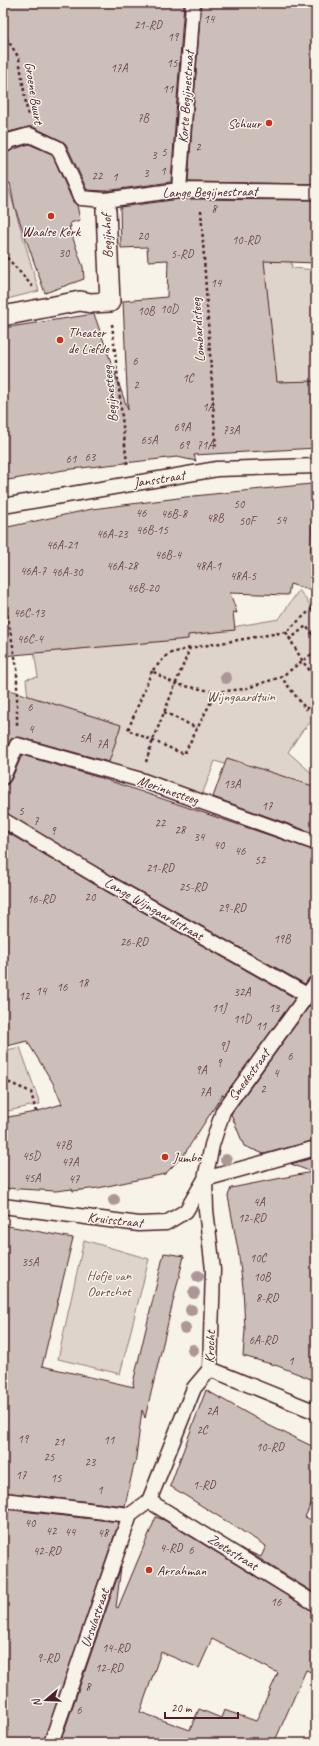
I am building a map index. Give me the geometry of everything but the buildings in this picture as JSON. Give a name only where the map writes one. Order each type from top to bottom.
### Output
[{"type":"street","name":"Korte Begijnestraat","points":[[179,190],[193,3]]},
{"type":"street","points":[[4,142],[30,136]]},
{"type":"street","name":"Begijnhof","points":[[30,136],[58,148],[81,198],[106,205],[110,302]]},
{"type":"street","name":"Lange Begijnestraat","points":[[106,205],[179,190],[316,192]]},
{"type":"street","points":[[3,316],[80,301],[91,303],[110,302]]},
{"type":"street","name":"Jansstraat","points":[[3,506],[217,469],[316,466]]},
{"type":"street","points":[[3,777],[17,745]]},
{"type":"street","name":"Morinnesteeg","points":[[17,745],[141,780],[316,843]]},
{"type":"street","name":"Lange Wijngaardstraat","points":[[3,820],[110,884],[306,995]]},
{"type":"street","name":"Smedestraat","points":[[205,1179],[212,1145],[223,1111],[316,983]]},
{"type":"street","points":[[205,1179],[316,1148]]},
{"type":"street","name":"Kruisstraat","points":[[3,1206],[139,1224],[166,1223],[186,1212],[205,1179]]},
{"type":"street","name":"Krocht","points":[[149,1501],[194,1388],[210,1369],[213,1270],[206,1210],[205,1179]]},
{"type":"street","points":[[210,1369],[316,1412]]},
{"type":"street","points":[[3,1500],[130,1515],[149,1501]]},
{"type":"street","name":"Zoetestraat","points":[[149,1501],[316,1604]]},
{"type":"street","name":"Ursulastraat","points":[[51,1743],[130,1515]]},
{"type":"path","name":"Groene Buurt","points":[[3,33],[20,58],[30,136]]},
{"type":"path","name":"Lombardsteeg","points":[[200,190],[217,469]]},
{"type":"path","points":[[3,253],[49,306]]},
{"type":"path","name":"Begijnesteeg","points":[[110,302],[130,483]]},
{"type":"path","points":[[3,590],[17,668],[17,745]]},
{"type":"path","points":[[216,692],[184,754],[128,730],[152,671],[168,654],[190,648],[286,632],[316,605]]},
{"type":"path","points":[[289,640],[306,626],[316,639]]},
{"type":"path","points":[[286,632],[289,640],[303,662],[316,678]]},
{"type":"path","points":[[141,780],[153,740],[190,648]]},
{"type":"path","points":[[152,671],[176,684],[216,692],[244,689],[281,678],[316,651]]},
{"type":"path","points":[[281,678],[306,709],[316,699]]},
{"type":"path","points":[[164,712],[197,728]]},
{"type":"path","points":[[3,1080],[30,1092],[36,1112]]},
{"type":"green space","points":[[9,189],[39,291],[3,300],[3,190]]},
{"type":"green space","points":[[289,234],[292,268],[316,270],[316,382],[275,382],[257,235]]},
{"type":"green space","name":"Wijngaardtuin","points":[[50,589],[59,651],[151,641],[279,619],[299,590],[316,613],[316,717],[302,731],[288,752],[316,777],[316,815],[277,781],[215,761],[202,795],[142,772],[50,752],[53,736],[31,728],[26,679],[38,677],[25,593]]},
{"type":"green space","points":[[20,1047],[40,1104],[3,1112],[3,1051]]},
{"type":"green space","name":"Hofje van Oorschot","points":[[84,1240],[149,1259],[120,1374],[58,1359]]},
{"type":"place","name":"Schuur","points":[[269,123]]},
{"type":"place","name":"Waalse Kerk","points":[[51,216]]},
{"type":"place","name":"Theater de Liefde","points":[[60,340]]},
{"type":"place","name":"Jumbo","points":[[165,1157]]},
{"type":"place","name":"Arrahman","points":[[149,1570]]}]
